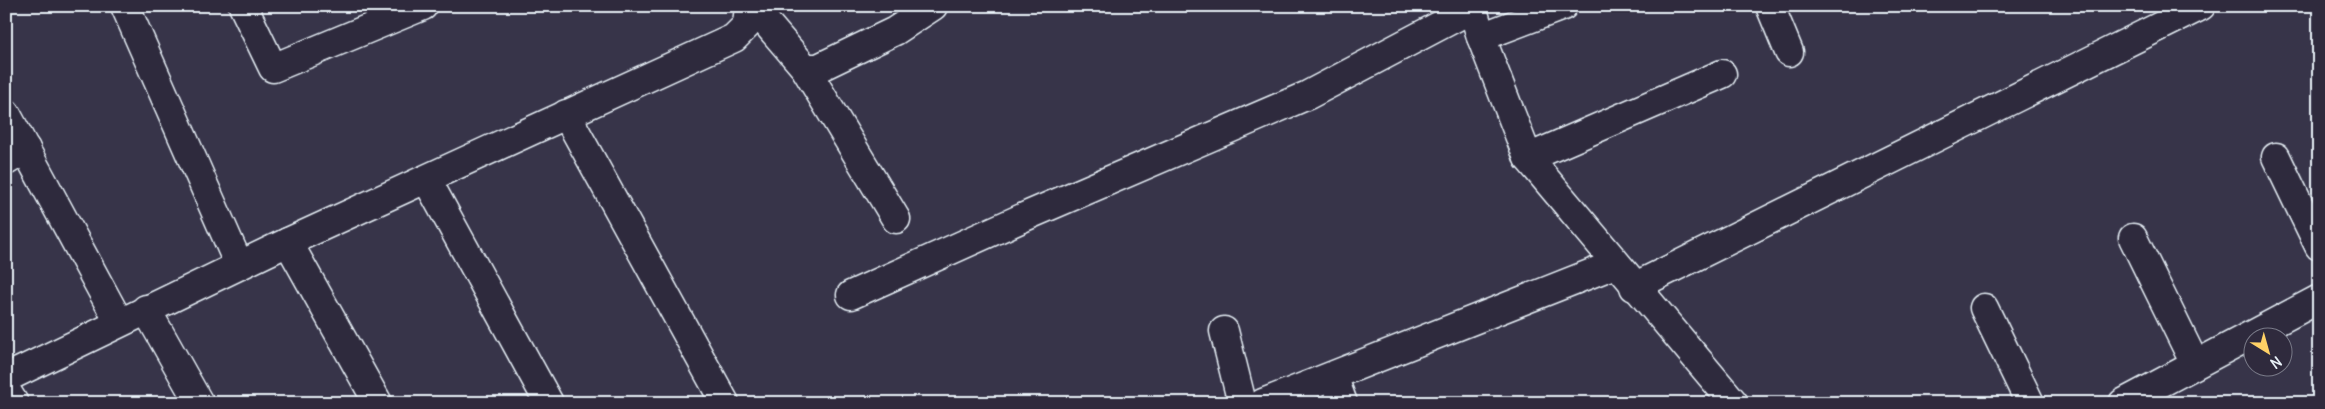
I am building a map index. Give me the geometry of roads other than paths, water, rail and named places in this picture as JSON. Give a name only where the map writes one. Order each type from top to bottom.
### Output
[{"type":"street","points":[[125,6],[239,265]]},
{"type":"street","points":[[243,6],[273,68],[423,6]]},
{"type":"street","points":[[750,6],[805,68],[896,219]]},
{"type":"street","points":[[6,378],[288,242],[734,38],[747,25],[750,6]]},
{"type":"street","points":[[805,68],[818,68],[895,31],[933,6]]},
{"type":"street","points":[[1481,37],[1563,6]]},
{"type":"street","points":[[1770,6],[1789,52]]},
{"type":"street","points":[[1634,287],[2201,6]]},
{"type":"street","points":[[851,295],[1040,210],[1308,96],[1473,7],[1481,37],[1528,158],[1725,401]]},
{"type":"street","points":[[1528,158],[1722,74]]},
{"type":"street","points":[[6,113],[16,155],[119,322]]},
{"type":"street","points":[[566,114],[726,403]]},
{"type":"street","points":[[2276,156],[2319,246]]},
{"type":"street","points":[[427,180],[549,403]]},
{"type":"street","points":[[2133,238],[2195,364]]},
{"type":"street","points":[[288,242],[378,403]]},
{"type":"street","points":[[1263,403],[1615,264]]},
{"type":"street","points":[[2123,403],[2319,299]]},
{"type":"street","points":[[1984,308],[2030,403]]},
{"type":"street","points":[[146,309],[199,403]]},
{"type":"street","points":[[1224,332],[1242,403]]},
{"type":"street","points":[[1334,376],[1343,403]]},
{"type":"street","points":[[6,390],[14,403]]}]
